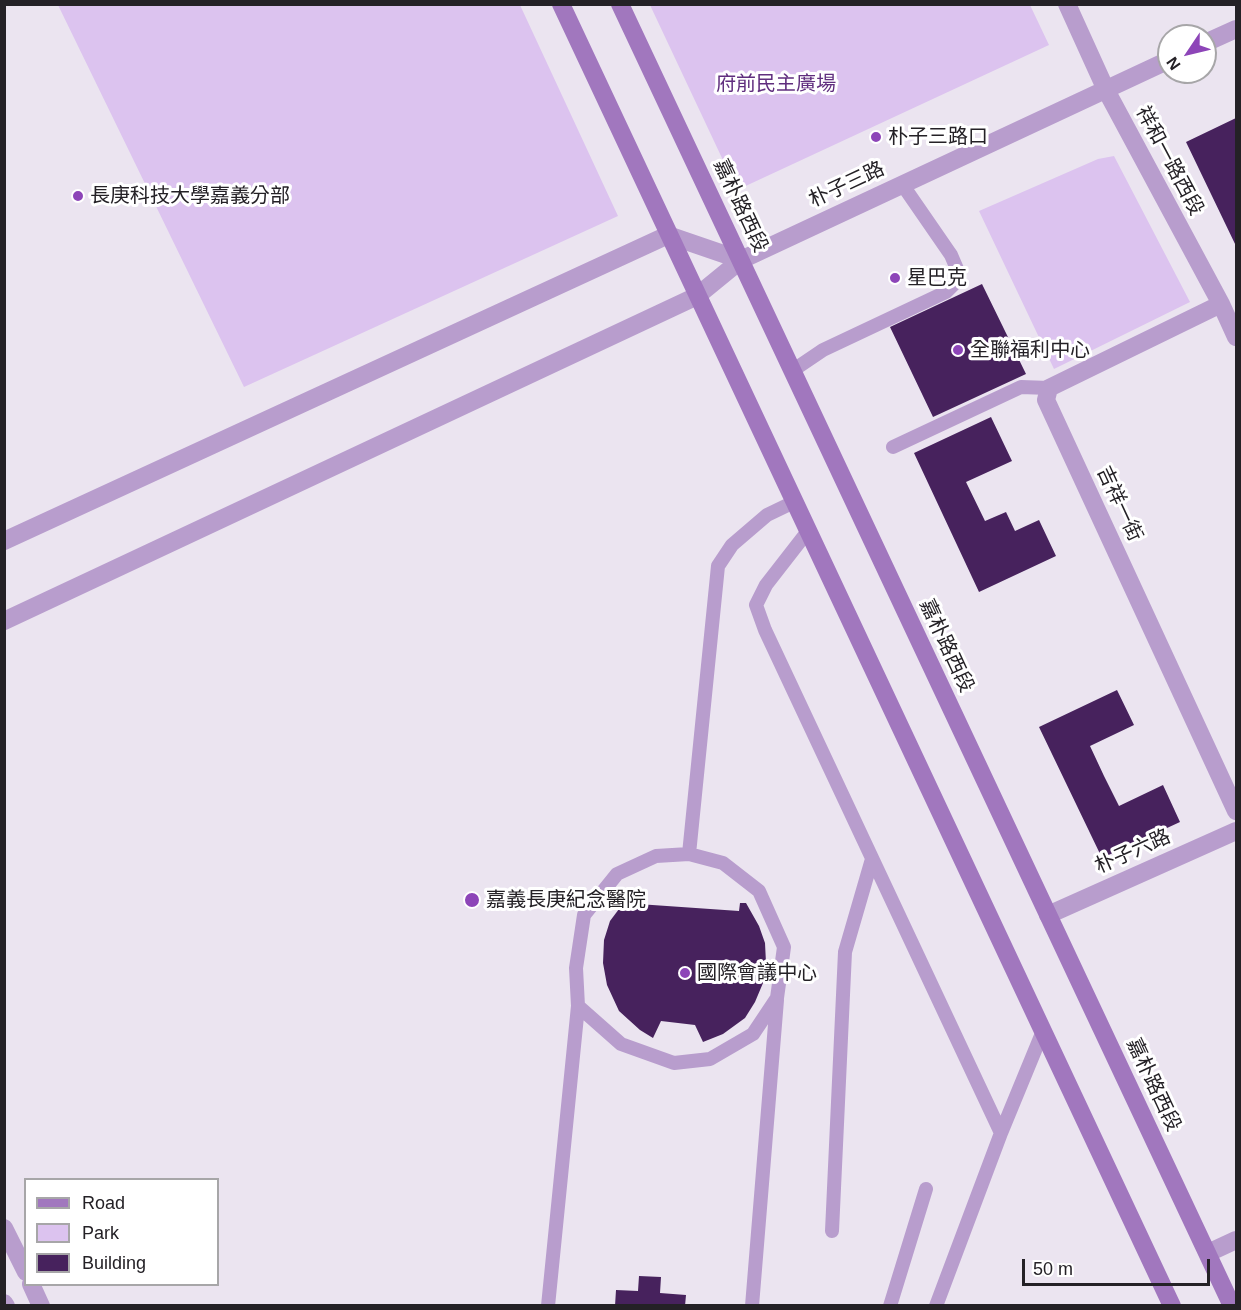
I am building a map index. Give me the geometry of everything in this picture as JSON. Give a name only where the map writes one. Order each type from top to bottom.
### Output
[{"type":"main road","points":[[561,4],[1172,1305]]},
{"type":"main road","name":"嘉朴路西段","points":[[620,4],[1232,1305]]},
{"type":"street","name":"祥和一路西段","points":[[1067,4],[1106,90],[1221,304],[1236,337]]},
{"type":"street","points":[[1217,38],[1236,29]]},
{"type":"street","name":"朴子三路","points":[[4,621],[697,296],[741,260],[1157,66]]},
{"type":"street","points":[[4,541],[668,235],[741,260]]},
{"type":"street","points":[[1049,388],[1221,304]]},
{"type":"street","name":"吉祥一街","points":[[1049,388],[1046,400],[1236,811]]},
{"type":"street","name":"朴子六路","points":[[1048,915],[1236,831]]},
{"type":"street","points":[[4,1228],[24,1268]]},
{"type":"street","points":[[1208,1253],[1236,1240]]},
{"type":"street","points":[[32,1286],[41,1305]]},
{"type":"lane","points":[[792,371],[823,350],[946,292],[956,282],[957,269],[951,255],[902,184]]},
{"type":"lane","points":[[893,447],[1020,387],[1049,388]]},
{"type":"lane","points":[[689,854],[718,566],[732,544],[758,522],[794,502]]},
{"type":"lane","points":[[808,531],[766,585],[756,605],[765,630],[1001,1133]]},
{"type":"lane","points":[[548,1305],[578,1006],[576,968],[584,915],[617,874],[656,856],[689,854],[723,863],[759,891],[784,947],[777,998],[752,1305]]},
{"type":"lane","points":[[832,1231],[845,952],[872,859]]},
{"type":"lane","points":[[578,1006],[621,1044],[674,1063],[710,1059],[753,1034],[777,998]]},
{"type":"lane","points":[[936,1305],[1001,1133],[1043,1031]]},
{"type":"lane","points":[[890,1305],[926,1188]]},
{"type":"green space","points":[[58,5],[520,5],[618,216],[244,387]]},
{"type":"green space","name":"府前民主廣場","points":[[650,5],[1030,5],[1049,45],[737,190]]},
{"type":"green space","points":[[1114,156],[1190,302],[1054,369],[979,211],[1098,159]]},
{"type":"building","points":[[1236,118],[1236,246],[1186,142]]},
{"type":"building","name":"全聯福利中心","points":[[982,284],[1026,374],[933,417],[890,327]]},
{"type":"building","points":[[991,417],[1012,461],[966,482],[985,521],[1006,512],[1015,531],[1039,520],[1056,556],[979,592],[914,453]]},
{"type":"building","points":[[1117,690],[1134,725],[1090,746],[1104,776],[1119,806],[1163,785],[1180,822],[1102,858],[1039,727]]},
{"type":"building","name":"國際會議中心","points":[[637,893],[638,904],[739,911],[740,903],[746,903],[759,926],[765,943],[766,963],[763,983],[745,1018],[723,1034],[703,1042],[695,1025],[661,1021],[653,1038],[640,1030],[619,1011],[607,985],[603,963],[604,940],[610,921],[622,905]]},
{"type":"building","points":[[639,1276],[661,1277],[660,1293],[686,1295],[685,1306],[615,1306],[616,1290],[638,1291]]},
{"type":"place","name":"朴子三路口","points":[[876,137]]},
{"type":"place","name":"長庚科技大學嘉義分部","points":[[78,196]]},
{"type":"place","name":"星巴克","points":[[895,278]]},
{"type":"place","name":"全聯福利中心","points":[[958,350]]},
{"type":"place","name":"嘉義長庚紀念醫院","points":[[472,900]]},
{"type":"place","name":"國際會議中心","points":[[685,973]]}]
